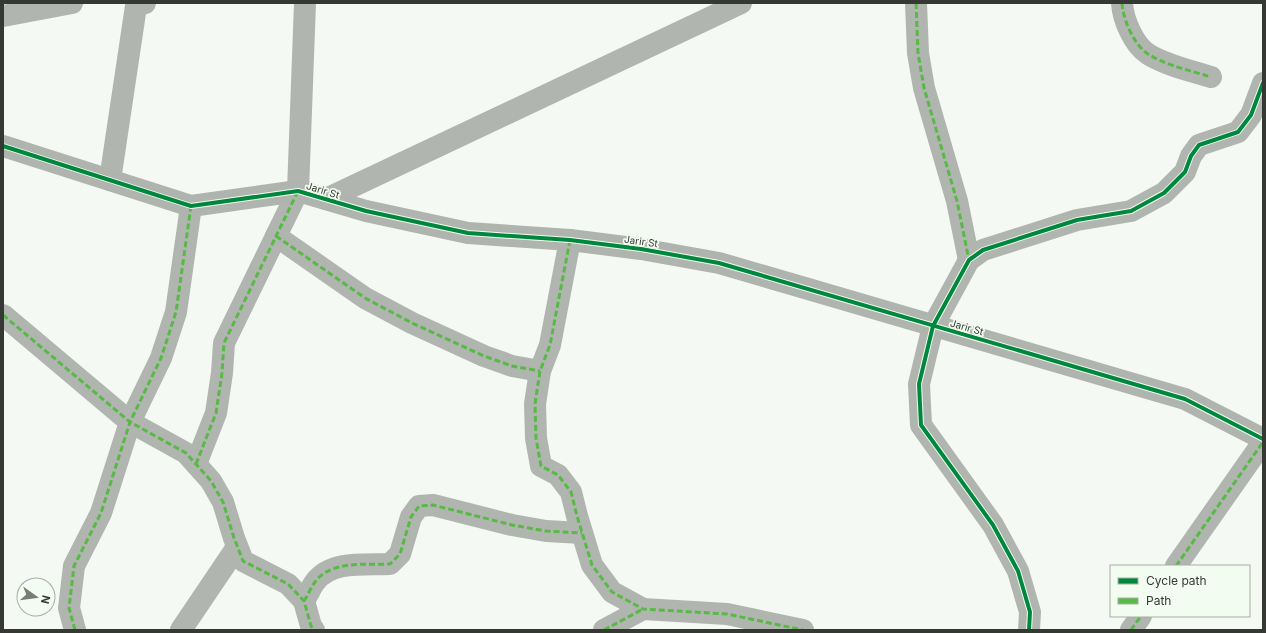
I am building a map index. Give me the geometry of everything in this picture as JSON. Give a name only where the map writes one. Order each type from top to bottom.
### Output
[{"type":"street","points":[[3,16],[72,3]]},
{"type":"street","points":[[196,464],[216,414],[222,373],[224,343],[298,191],[305,3]]},
{"type":"street","points":[[326,199],[741,3]]},
{"type":"street","points":[[916,3],[918,53],[924,88],[956,201],[969,260]]},
{"type":"street","points":[[1122,3],[1122,13],[1132,37],[1148,54],[1211,77]]},
{"type":"street","points":[[110,180],[133,4]]},
{"type":"street","points":[[1029,630],[1030,612],[1018,571],[997,532],[921,425],[919,384],[933,326],[969,260],[983,250],[1077,220],[1131,211],[1164,193],[1185,172],[1191,156],[1199,145],[1238,132],[1251,115],[1263,83]]},
{"type":"street","name":"Jarir St","points":[[3,146],[191,206],[298,191],[366,211],[468,233],[570,240],[641,249],[719,263],[1185,399],[1263,441]]},
{"type":"street","points":[[75,630],[69,608],[74,566],[101,513],[130,422],[161,358],[176,312],[191,206]]},
{"type":"street","points":[[276,236],[365,298],[412,323],[484,356],[512,366],[540,372]]},
{"type":"street","points":[[570,240],[550,345],[540,372],[535,411],[536,438],[541,466],[558,475],[572,492],[592,565],[612,592],[643,609],[727,614],[803,630]]},
{"type":"street","points":[[3,315],[130,422],[186,453],[211,481],[223,502],[237,547],[243,560],[288,584],[304,601],[311,629]]},
{"type":"street","points":[[1177,565],[1263,441]]},
{"type":"street","points":[[304,601],[315,582],[325,572],[338,566],[390,564],[400,554],[411,517],[420,506],[433,505],[512,525],[546,531],[582,533]]},
{"type":"street","points":[[181,630],[237,547]]},
{"type":"street","points":[[604,630],[643,609]]},
{"type":"street","points":[[1131,630],[1140,617]]},
{"type":"marked path","points":[[916,3],[918,53],[924,88],[957,201],[969,260]]},
{"type":"marked path","points":[[1122,3],[1130,32],[1143,50],[1162,61],[1211,77]]},
{"type":"marked path","points":[[196,464],[216,413],[222,373],[224,343],[298,191]]},
{"type":"marked path","points":[[75,630],[69,608],[74,566],[101,513],[130,422],[161,358],[176,312],[191,206]]},
{"type":"marked path","points":[[276,236],[365,298],[412,323],[484,356],[512,366],[540,371]]},
{"type":"marked path","points":[[570,240],[550,345],[540,371],[535,404],[536,438],[541,466],[558,475],[571,492],[592,565],[612,592],[643,609],[727,614],[803,630]]},
{"type":"marked path","points":[[3,315],[130,422],[186,453],[211,481],[223,502],[243,561],[288,584],[304,601],[311,626],[314,630]]},
{"type":"marked path","points":[[1177,565],[1263,442]]},
{"type":"marked path","points":[[304,601],[315,582],[330,570],[350,565],[390,564],[400,554],[411,517],[419,506],[433,505],[512,525],[546,531],[582,533]]},
{"type":"marked path","points":[[604,630],[643,609]]},
{"type":"marked path","points":[[1131,630],[1140,617]]},
{"type":"cycle path","points":[[1029,630],[1030,612],[1018,571],[993,525],[921,425],[919,384],[933,326],[969,260],[983,250],[1077,220],[1131,211],[1164,193],[1185,172],[1191,156],[1199,145],[1238,132],[1251,115],[1263,83]]},
{"type":"cycle path","points":[[3,146],[191,206],[298,191],[366,211],[468,233],[570,240],[641,249],[719,263],[1185,399],[1263,439]]}]
